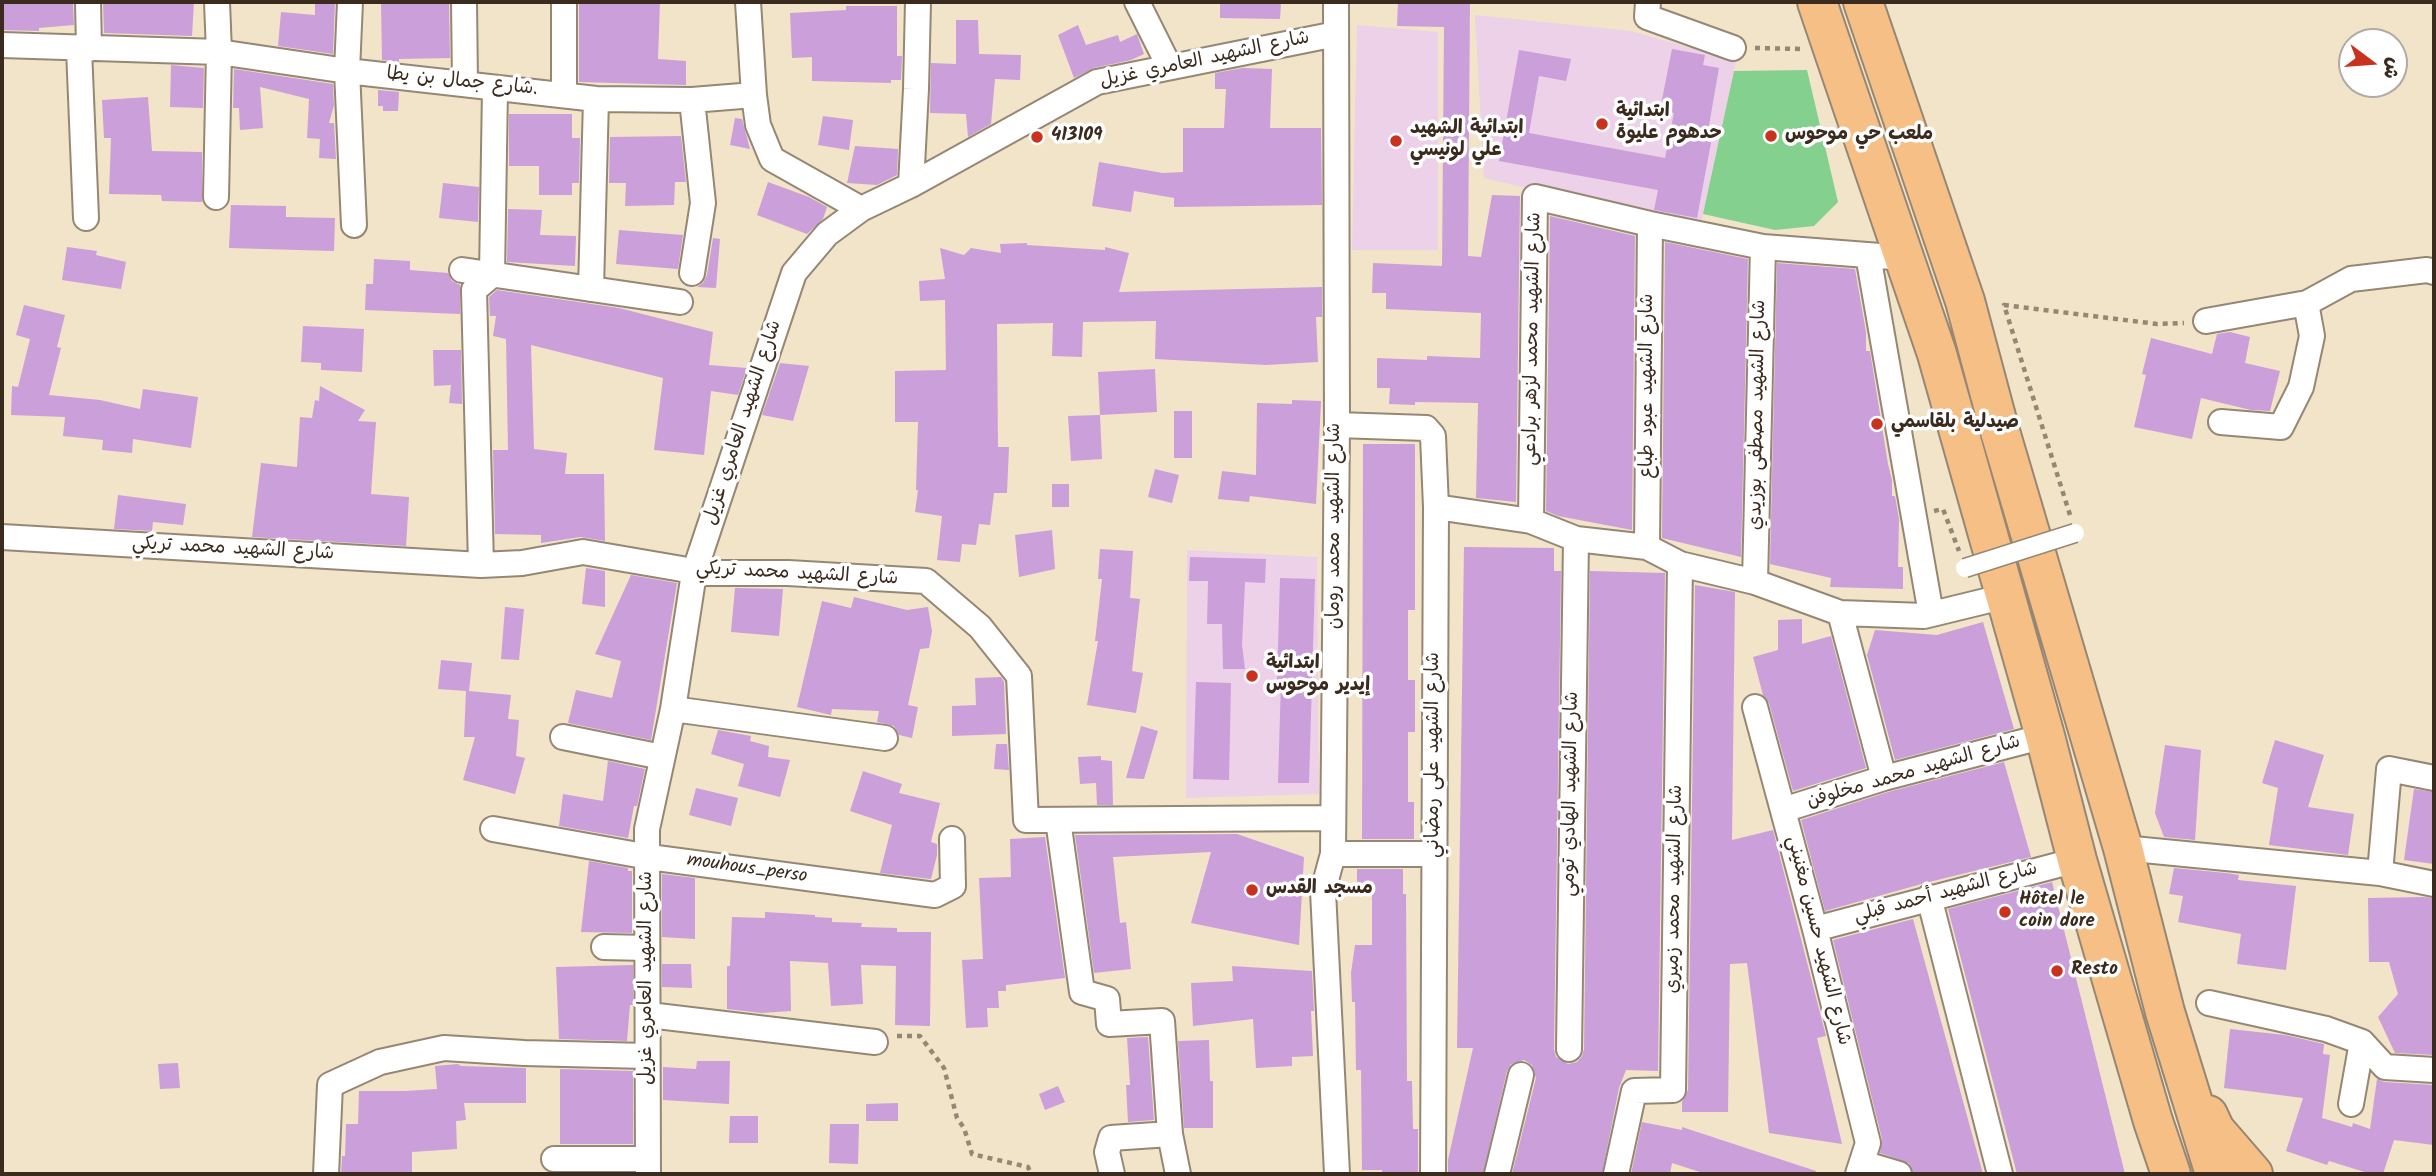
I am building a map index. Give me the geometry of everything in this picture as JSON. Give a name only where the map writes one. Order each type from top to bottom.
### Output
[{"type":"highway","points":[[1817,2],[1937,354],[2045,736],[2077,860],[2152,1121],[2171,1174]]},
{"type":"highway","points":[[1863,2],[1965,300],[1999,428],[2123,848],[2165,1012],[2215,1174]]},
{"type":"highway","points":[[2165,1012],[2215,1130],[2253,1174]]},
{"type":"street","points":[[86,218],[84,49],[88,2]]},
{"type":"street","points":[[216,197],[219,52],[217,2]]},
{"type":"street","points":[[350,2],[347,71],[354,225]]},
{"type":"street","points":[[464,2],[466,83]]},
{"type":"street","points":[[564,94],[565,2]]},
{"type":"street","points":[[748,2],[758,125],[772,159],[861,209]]},
{"type":"street","points":[[911,185],[918,2]]},
{"type":"street","points":[[1137,2],[1169,66]]},
{"type":"street","name":"شارع الشهيد محمد رومان","points":[[1336,2],[1337,425],[1333,854],[1323,891],[1337,1174]]},
{"type":"street","points":[[1647,2],[1647,17],[1733,48]]},
{"type":"street","name":"شارع الشهيد العامري غزيل","points":[[648,1167],[648,829],[673,709],[694,573],[794,273],[827,234],[861,209],[911,185],[1097,82],[1336,34]]},
{"type":"street","name":"شارع جمال بن يطا.","points":[[2,45],[219,52],[347,71],[596,99],[692,100],[754,95]]},
{"type":"street","points":[[481,565],[474,290],[492,275],[495,89]]},
{"type":"street","points":[[591,289],[596,99]]},
{"type":"street","points":[[692,100],[703,202],[692,273]]},
{"type":"street","name":"شارع الشهيد محمد لزهر برادعي","points":[[1531,521],[1535,197],[1763,247],[1906,257]]},
{"type":"street","name":"شارع الشهيد عبود طباع","points":[[1647,547],[1650,224]]},
{"type":"street","name":"شارع الشهيد مصطفى بوزيدي","points":[[1755,582],[1763,247]]},
{"type":"street","points":[[1868,255],[1931,614]]},
{"type":"street","points":[[2206,321],[2306,303],[2351,279],[2427,270],[2434,272]]},
{"type":"street","points":[[463,271],[680,302]]},
{"type":"street","points":[[2221,422],[2281,426],[2301,387],[2312,336],[2306,303]]},
{"type":"street","name":"شارع الشهيد على رمضاني","points":[[1337,425],[1426,428],[1433,436],[1436,507],[1433,1174]]},
{"type":"street","points":[[1436,507],[1531,521],[1576,539],[1647,547],[1680,564],[1755,582],[1840,614],[1931,614],[2006,596]]},
{"type":"street","points":[[1965,568],[2075,533]]},
{"type":"street","name":"شارع الشهيد محمد تريكي","points":[[2,537],[481,565],[522,563],[583,552],[694,573],[788,573],[926,581],[980,627],[1020,676],[1026,820],[1333,818]]},
{"type":"street","name":"شارع الشهيد الهادي تومي","points":[[1569,1049],[1576,539]]},
{"type":"street","name":"شارع الشهيد محمد زميري","points":[[1616,1174],[1634,1091],[1673,1090],[1680,564]]},
{"type":"street","points":[[1840,614],[1884,778]]},
{"type":"street","name":"شارع الشهيد حسين مغنيني","points":[[1755,707],[1815,929],[1868,1143],[1860,1169]]},
{"type":"street","points":[[673,709],[885,738]]},
{"type":"street","name":"شارع الشهيد محمد مخلوفن","points":[[1783,810],[1884,778],[2045,736]]},
{"type":"street","points":[[563,737],[662,757]]},
{"type":"street","points":[[2380,873],[2389,769],[2434,778]]},
{"type":"street","points":[[1058,820],[1082,992],[1107,999],[1109,1024],[1162,1021],[1170,1134],[1178,1174]]},
{"type":"street","name":"mouhous_perso","points":[[493,829],[649,857],[935,895],[953,886],[952,839]]},
{"type":"street","points":[[2123,848],[2380,873],[2434,884]]},
{"type":"street","points":[[1333,854],[1435,854]]},
{"type":"street","name":"شارع الشهيد أحمد قبلي","points":[[1815,929],[2077,860]]},
{"type":"street","points":[[1929,897],[2000,1174]]},
{"type":"street","points":[[604,947],[647,947]]},
{"type":"street","points":[[2209,1003],[2326,1029],[2362,1042],[2385,1067],[2434,1070]]},
{"type":"street","points":[[649,1015],[875,1042]]},
{"type":"street","points":[[2351,1104],[2362,1042]]},
{"type":"street","points":[[326,1174],[330,1085],[380,1062],[444,1048],[647,1056]]},
{"type":"street","points":[[1497,1174],[1521,1075]]},
{"type":"street","points":[[1112,1174],[1107,1152],[1111,1138],[1170,1134]]},
{"type":"street","points":[[554,1159],[648,1167]]},
{"type":"street","points":[[1860,1169],[1899,1174]]},
{"type":"path","points":[[1733,48],[1807,49]]},
{"type":"path","points":[[2075,533],[2004,305],[2157,324],[2206,321]]},
{"type":"path","points":[[1943,509],[1965,568]]},
{"type":"path","points":[[875,1042],[890,1036],[920,1035],[944,1068],[957,1118],[964,1128],[972,1154],[1028,1167],[1031,1174]]},
{"type":"shaded area","name":"ابتدائية حدهوم عليوة","points":[[1475,15],[1631,31],[1736,61],[1700,229],[1484,178]]},
{"type":"shaded area","name":"ابتدائية الشهيد علي لونيسي","points":[[1357,25],[1438,32],[1438,250],[1352,250]]},
{"type":"shaded area","name":"ابتدائية إيدير موحوس","points":[[1187,550],[1317,557],[1319,794],[1186,798]]},
{"type":"green space","name":"ملعب حي موحوس","points":[[1807,70],[1838,202],[1814,226],[1775,230],[1703,214],[1734,71]]},
{"type":"building","points":[[2,2],[73,2],[74,25],[39,28],[39,31],[2,30]]},
{"type":"building","points":[[103,2],[194,2],[192,36],[104,33]]},
{"type":"building","points":[[315,2],[335,2],[333,54],[278,46],[281,12],[315,15]]},
{"type":"building","points":[[381,2],[449,2],[450,58],[399,59],[399,62],[382,60]]},
{"type":"building","points":[[579,2],[660,2],[658,59],[686,61],[686,85],[579,82]]},
{"type":"building","points":[[1220,2],[1281,2],[1280,19],[1220,18]]},
{"type":"building","points":[[1398,2],[1470,2],[1468,256],[1481,257],[1492,195],[1520,196],[1516,502],[1476,498],[1478,403],[1389,404],[1390,388],[1377,388],[1377,358],[1480,358],[1481,313],[1386,309],[1386,293],[1372,293],[1373,263],[1442,266],[1444,27],[1397,26]]},
{"type":"building","points":[[846,6],[897,6],[897,56],[902,56],[901,80],[891,80],[891,83],[812,81],[812,57],[792,58],[790,13],[846,10]]},
{"type":"building","points":[[956,20],[978,20],[979,54],[1021,55],[1020,80],[995,79],[991,124],[968,137],[966,114],[930,113],[931,63],[956,64]]},
{"type":"building","points":[[1078,25],[1086,45],[1118,35],[1120,42],[1137,34],[1144,54],[1131,60],[1094,68],[1074,78],[1058,35]]},
{"type":"building","points":[[1672,49],[1705,55],[1703,65],[1719,68],[1708,131],[1713,132],[1697,218],[1654,210],[1658,190],[1499,161],[1519,50],[1571,59],[1566,81],[1539,76],[1529,133],[1665,158],[1674,113],[1660,110]]},
{"type":"building","points":[[171,65],[204,68],[203,108],[170,107]]},
{"type":"building","points":[[1243,68],[1272,69],[1270,128],[1321,128],[1322,205],[1174,207],[1174,198],[1134,191],[1131,212],[1092,206],[1099,162],[1163,173],[1183,172],[1183,128],[1224,128],[1226,89],[1215,89],[1215,73]]},
{"type":"building","points":[[234,69],[333,84],[334,105],[329,123],[334,123],[336,159],[319,158],[320,139],[307,138],[309,99],[260,87],[263,128],[240,130],[239,108],[233,108]]},
{"type":"building","points":[[378,90],[399,92],[398,111],[383,111],[383,106],[378,106]]},
{"type":"building","points":[[148,97],[152,151],[202,152],[202,202],[162,201],[161,195],[109,194],[111,138],[104,138],[102,100]]},
{"type":"building","points":[[509,114],[572,114],[572,138],[580,138],[579,183],[572,183],[572,195],[539,195],[539,166],[509,166]]},
{"type":"building","points":[[823,116],[853,120],[849,150],[818,145]]},
{"type":"building","points":[[735,118],[742,119],[750,149],[730,145]]},
{"type":"building","points":[[681,136],[686,182],[675,182],[674,205],[625,206],[626,183],[609,183],[610,137]]},
{"type":"building","points":[[855,146],[898,149],[897,175],[877,185],[847,183]]},
{"type":"building","points":[[768,182],[809,197],[827,207],[823,219],[807,234],[757,215]]},
{"type":"building","points":[[443,183],[479,187],[478,222],[439,218]]},
{"type":"building","points":[[231,205],[286,206],[286,217],[335,218],[334,251],[229,248]]},
{"type":"building","points":[[508,209],[542,210],[540,235],[576,236],[575,266],[507,262]]},
{"type":"building","points":[[1550,216],[1635,236],[1632,530],[1558,516],[1546,511]]},
{"type":"building","points":[[619,230],[683,235],[678,269],[616,264]]},
{"type":"building","points":[[713,238],[720,239],[716,288],[697,287],[707,275]]},
{"type":"building","points":[[1665,242],[1748,259],[1741,557],[1662,538]]},
{"type":"building","points":[[1027,243],[1105,250],[1105,247],[1129,253],[1119,292],[1322,287],[1322,317],[1316,317],[1318,362],[1266,365],[1155,359],[1156,321],[1083,322],[1082,357],[1052,356],[1053,323],[997,324],[998,447],[1009,447],[1007,493],[994,493],[990,525],[979,524],[976,545],[962,544],[960,562],[937,560],[942,516],[915,512],[918,490],[918,422],[895,422],[895,371],[946,370],[945,300],[920,301],[919,281],[945,279],[940,248],[964,255],[971,248],[1001,253],[1000,244]]},
{"type":"building","points":[[67,247],[97,251],[96,255],[126,262],[121,289],[62,280]]},
{"type":"building","points":[[374,259],[410,261],[410,270],[448,273],[452,281],[460,285],[460,314],[365,310],[366,284],[373,284]]},
{"type":"building","points":[[1777,263],[1855,269],[1866,332],[1866,351],[1870,351],[1892,480],[1892,496],[1895,496],[1899,519],[1898,567],[1903,567],[1903,589],[1830,587],[1831,578],[1770,564]]},
{"type":"building","points":[[497,290],[619,308],[713,332],[709,365],[747,368],[738,395],[711,391],[704,455],[654,450],[663,378],[531,345],[534,449],[567,453],[565,474],[604,474],[605,541],[581,537],[541,543],[541,535],[495,534],[493,450],[508,450],[506,339],[493,336],[496,316],[490,316],[489,297]]},
{"type":"building","points":[[24,305],[65,315],[57,347],[61,348],[49,395],[100,400],[140,409],[143,389],[198,397],[191,448],[133,439],[132,453],[102,450],[103,440],[63,436],[65,417],[11,415],[12,386],[18,387],[30,339],[16,335]]},
{"type":"building","points":[[303,326],[364,329],[362,372],[321,370],[321,363],[301,362]]},
{"type":"building","points":[[2230,332],[2250,337],[2245,363],[2280,371],[2270,411],[2251,410],[2201,398],[2192,439],[2134,427],[2151,338],[2212,354],[2217,334]]},
{"type":"building","points":[[433,350],[461,350],[462,404],[449,403],[451,385],[434,386]]},
{"type":"building","points":[[780,363],[809,366],[793,421],[762,415]]},
{"type":"building","points":[[1155,369],[1157,412],[1100,415],[1098,372]]},
{"type":"building","points":[[320,386],[365,410],[358,421],[376,422],[371,494],[409,497],[406,546],[252,537],[261,463],[297,467],[300,417],[312,418],[315,400],[319,401]]},
{"type":"building","points":[[1292,400],[1321,401],[1316,504],[1250,496],[1249,502],[1218,499],[1222,471],[1256,475],[1257,403],[1292,404]]},
{"type":"building","points":[[1174,411],[1192,411],[1192,458],[1174,458]]},
{"type":"building","points":[[1100,415],[1102,459],[1071,461],[1068,416]]},
{"type":"building","points":[[1363,444],[1415,444],[1415,610],[1408,610],[1408,680],[1415,680],[1415,732],[1408,732],[1408,802],[1414,802],[1414,839],[1362,839]]},
{"type":"building","points":[[1155,469],[1179,475],[1172,503],[1148,497]]},
{"type":"building","points":[[1052,484],[1069,484],[1069,507],[1052,507]]},
{"type":"building","points":[[118,495],[186,504],[183,525],[153,522],[152,531],[114,529]]},
{"type":"building","points":[[1052,530],[1055,569],[1019,577],[1015,535]]},
{"type":"building","points":[[1464,547],[1554,548],[1554,571],[1561,571],[1554,1049],[1556,1057],[1568,1064],[1577,1062],[1584,1049],[1590,571],[1665,573],[1658,1071],[1626,1070],[1619,1088],[1602,1174],[1512,1174],[1536,1078],[1532,1065],[1524,1060],[1511,1064],[1507,1071],[1483,1174],[1448,1174],[1448,1160],[1473,1048],[1457,1048]]},
{"type":"building","points":[[1100,549],[1133,551],[1130,598],[1140,599],[1132,671],[1143,673],[1136,713],[1087,705],[1098,641],[1095,641],[1102,579],[1098,579]]},
{"type":"building","points":[[1190,557],[1266,559],[1265,583],[1245,582],[1242,645],[1245,669],[1223,669],[1222,624],[1207,624],[1208,581],[1189,581]]},
{"type":"building","points":[[586,568],[605,571],[605,607],[582,604]]},
{"type":"building","points":[[631,575],[677,583],[651,740],[568,723],[576,690],[612,698],[621,661],[595,654]]},
{"type":"building","points":[[1280,578],[1315,579],[1309,783],[1278,783]]},
{"type":"building","points":[[1695,585],[1735,592],[1732,840],[1773,830],[1826,1036],[1817,1038],[1842,1144],[1769,1133],[1747,963],[1730,964],[1728,1112],[1682,1112],[1682,1102],[1688,1090]]},
{"type":"building","points":[[735,588],[783,589],[779,636],[731,632]]},
{"type":"building","points":[[854,597],[907,610],[928,607],[932,631],[929,648],[920,649],[908,705],[918,707],[912,738],[899,735],[894,726],[877,722],[879,711],[832,709],[831,715],[797,707],[822,601],[851,608]]},
{"type":"building","points":[[505,607],[524,609],[519,660],[501,659]]},
{"type":"building","points":[[1802,619],[1802,644],[1831,636],[1866,768],[1793,791],[1769,703],[1763,695],[1753,657],[1778,650],[1778,620]]},
{"type":"building","points":[[1983,622],[2014,729],[1895,760],[1867,655],[1875,630],[1937,635]]},
{"type":"building","points":[[441,660],[472,663],[469,691],[511,695],[508,719],[519,720],[516,756],[525,758],[515,794],[463,780],[475,737],[464,737],[466,691],[438,689]]},
{"type":"building","points":[[1001,677],[1004,682],[1006,734],[952,736],[952,706],[976,705],[975,678]]},
{"type":"building","points":[[1196,682],[1231,683],[1229,780],[1193,779]]},
{"type":"building","points":[[1141,726],[1158,731],[1144,779],[1126,778]]},
{"type":"building","points":[[718,730],[751,736],[750,741],[769,746],[768,757],[790,760],[780,797],[738,786],[744,764],[711,754]]},
{"type":"building","points":[[2275,740],[2324,755],[2308,807],[2354,814],[2348,855],[2269,845],[2278,788],[2262,783]]},
{"type":"building","points":[[996,744],[1007,744],[1009,770],[994,769]]},
{"type":"building","points":[[2165,745],[2201,750],[2195,840],[2164,837],[2155,813]]},
{"type":"building","points":[[1101,756],[1101,760],[1112,761],[1113,805],[1097,805],[1096,783],[1080,784],[1078,757]]},
{"type":"building","points":[[608,761],[645,769],[628,838],[559,826],[563,794],[603,801]]},
{"type":"building","points":[[2004,762],[2031,857],[1825,911],[1801,820],[1888,792]]},
{"type":"building","points":[[863,771],[902,784],[899,793],[940,803],[931,842],[937,844],[937,855],[931,879],[880,873],[892,825],[850,811]]},
{"type":"building","points":[[696,788],[738,798],[731,826],[689,815]]},
{"type":"building","points":[[2414,789],[2434,792],[2434,864],[2404,860]]},
{"type":"building","points":[[1237,834],[1304,857],[1299,945],[1191,923],[1211,852],[1113,857],[1120,923],[1126,922],[1131,969],[1094,973],[1075,835]]},
{"type":"building","points":[[1045,837],[1065,978],[1006,985],[1006,991],[998,991],[999,1008],[987,1008],[988,1027],[966,1028],[962,960],[983,959],[979,878],[1011,877],[1010,839]]},
{"type":"building","points":[[589,861],[632,871],[632,933],[581,932]]},
{"type":"building","points":[[2174,868],[2226,873],[2239,875],[2238,880],[2296,886],[2286,970],[2237,964],[2241,934],[2178,922],[2183,896],[2169,894]]},
{"type":"building","points":[[1357,869],[1403,869],[1403,894],[1406,894],[1407,1081],[1412,1081],[1413,1129],[1418,1129],[1418,1174],[1382,1174],[1382,1170],[1362,1170],[1361,1070],[1356,1070],[1355,1002],[1352,1002],[1351,973],[1355,945],[1372,945],[1372,884],[1357,884]]},
{"type":"building","points":[[662,874],[695,878],[695,939],[662,937]]},
{"type":"building","points":[[2052,882],[2125,1174],[2017,1174],[1948,909]]},
{"type":"building","points":[[2368,898],[2434,898],[2434,1055],[2395,1053],[2378,1017],[2398,994],[2389,962],[2369,962]]},
{"type":"building","points":[[765,912],[815,915],[832,918],[832,922],[862,923],[861,927],[897,928],[897,932],[931,932],[930,1026],[895,1025],[896,966],[861,965],[863,1004],[831,1006],[828,963],[790,961],[791,1011],[761,1013],[727,1009],[727,966],[730,966],[732,917],[765,918]]},
{"type":"building","points":[[1913,919],[1983,1174],[1913,1174],[1909,1163],[1880,1153],[1882,1139],[1833,940]]},
{"type":"building","points":[[662,964],[691,964],[692,988],[662,987]]},
{"type":"building","points":[[633,965],[633,1005],[630,1005],[627,1041],[559,1039],[556,967]]},
{"type":"building","points":[[1232,966],[1312,971],[1313,1056],[1292,1057],[1292,1066],[1256,1068],[1253,1019],[1193,1026],[1191,983],[1233,981]]},
{"type":"building","points":[[2230,1029],[2285,1035],[2324,1044],[2323,1054],[2330,1055],[2322,1118],[2352,1127],[2353,1123],[2370,1129],[2377,1079],[2384,1082],[2434,1085],[2434,1145],[2394,1140],[2383,1174],[2371,1174],[2329,1161],[2327,1165],[2286,1151],[2303,1098],[2224,1088]]},
{"type":"building","points":[[1148,1037],[1154,1120],[1128,1122],[1126,1085],[1130,1085],[1127,1038]]},
{"type":"building","points":[[1209,1040],[1210,1081],[1213,1081],[1213,1128],[1184,1128],[1178,1041]]},
{"type":"building","points":[[697,1061],[730,1061],[729,1104],[663,1100],[663,1067],[696,1069]]},
{"type":"building","points":[[178,1063],[180,1088],[160,1089],[158,1064]]},
{"type":"building","points":[[458,1064],[526,1068],[526,1103],[464,1103],[466,1120],[456,1121],[457,1149],[412,1152],[412,1174],[341,1174],[342,1156],[345,1156],[346,1124],[358,1124],[359,1091],[437,1089],[435,1066]]},
{"type":"building","points":[[560,1069],[633,1071],[633,1144],[560,1144]]},
{"type":"building","points":[[1058,1086],[1065,1102],[1045,1110],[1039,1094]]},
{"type":"building","points":[[898,1103],[898,1121],[866,1121],[866,1104]]},
{"type":"building","points":[[730,1116],[758,1116],[758,1143],[729,1143]]},
{"type":"building","points":[[1642,1122],[1682,1130],[1682,1127],[1816,1171],[1815,1174],[1706,1174],[1672,1163],[1670,1174],[1631,1174]]},
{"type":"building","points":[[830,1124],[859,1124],[858,1164],[829,1163]]},
{"type":"place","name":"ابتدائية حدهوم عليوة","points":[[1602,124]]},
{"type":"place","name":"ملعب حي موحوس","points":[[1771,136]]},
{"type":"place","name":"413109","points":[[1037,137]]},
{"type":"place","name":"ابتدائية الشهيد علي لونيسي","points":[[1396,141]]},
{"type":"place","name":"صيدلية بلقاسمي","points":[[1877,424]]},
{"type":"place","name":"ابتدائية إيدير موحوس","points":[[1252,676]]},
{"type":"place","name":"مسجد القدس","points":[[1252,890]]},
{"type":"place","name":"Hôtel le coin dore","points":[[2005,912]]},
{"type":"place","name":"Resto","points":[[2057,971]]}]
